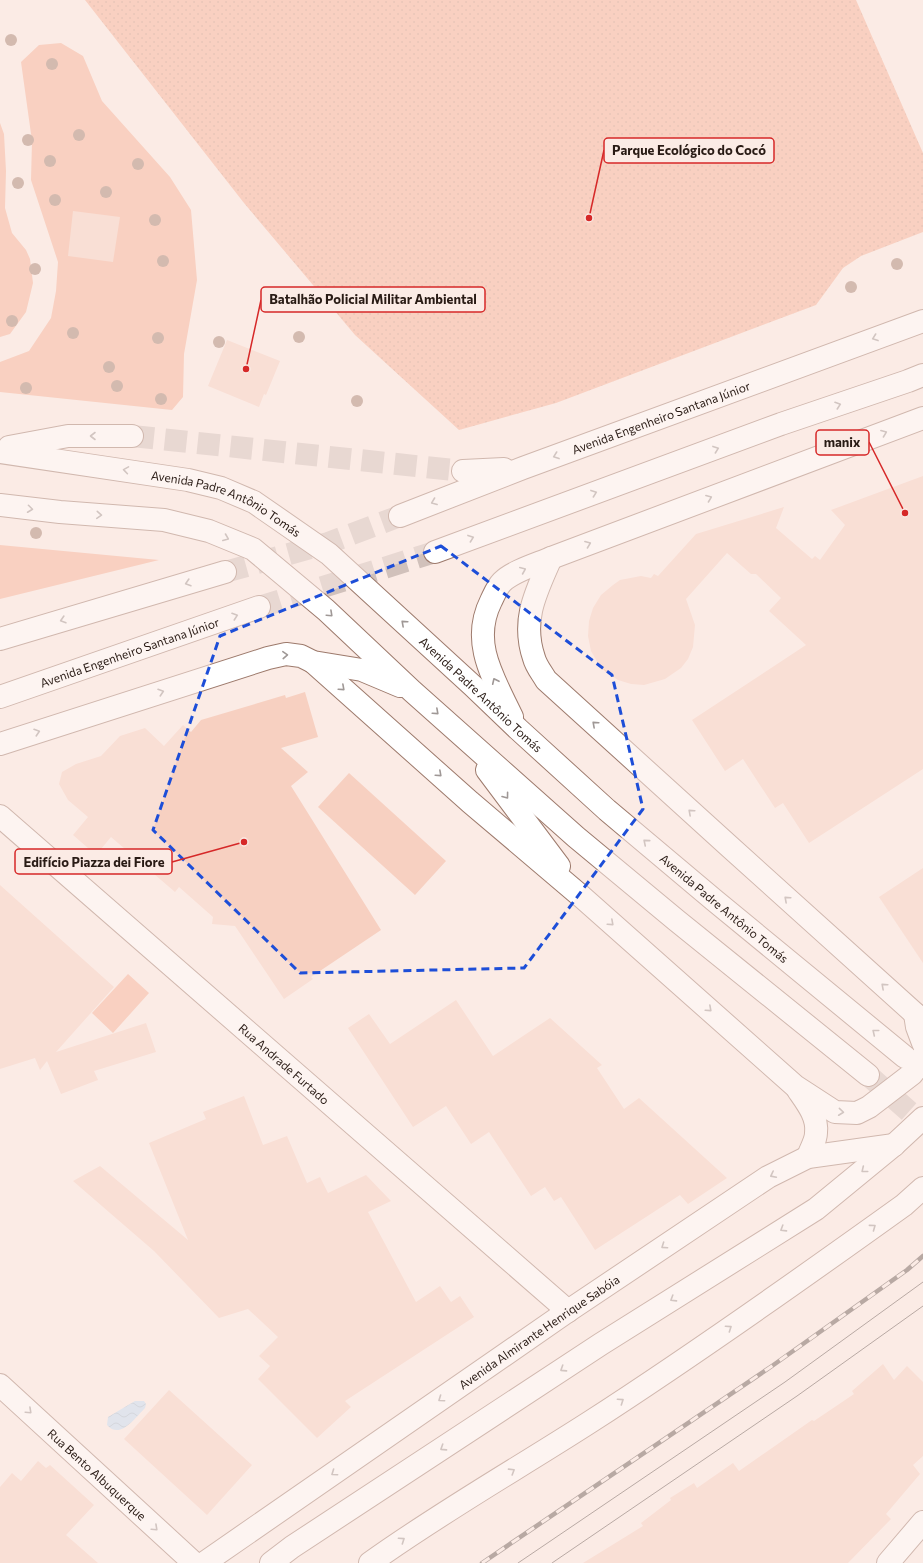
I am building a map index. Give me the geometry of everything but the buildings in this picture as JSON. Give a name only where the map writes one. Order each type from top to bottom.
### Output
[{"type":"main road","name":"Avenida Engenheiro Santana Júnior","points":[[400,516],[523,468],[923,321]]},
{"type":"main road","points":[[435,552],[781,424],[901,384],[923,375]]},
{"type":"main road","points":[[518,729],[490,669],[483,650],[482,632],[488,609],[501,583],[510,575],[551,558],[923,418]]},
{"type":"main road","points":[[0,448],[68,436],[132,436]]},
{"type":"main road","name":"Avenida Padre Antônio Tomás","points":[[0,452],[188,480],[220,488],[254,502],[329,554],[607,810],[672,865],[914,1056]]},
{"type":"main road","points":[[463,471],[523,468]]},
{"type":"main road","points":[[0,505],[60,512],[164,520],[209,531],[253,549],[326,610],[412,690],[576,837],[868,1075]]},
{"type":"main road","points":[[551,558],[532,601],[528,629],[534,659],[546,680],[919,1017],[917,1027],[923,1043]]},
{"type":"main road","points":[[0,639],[225,572]]},
{"type":"main road","name":"Avenida Engenheiro Santana Júnior","points":[[0,697],[259,607]]},
{"type":"main road","points":[[0,744],[268,658],[286,654],[301,656],[313,662],[470,802],[582,897],[795,1086],[835,1112],[857,1113],[869,1107],[912,1074],[921,1062],[914,1056]]},
{"type":"main road","points":[[313,662],[362,670],[412,690]]},
{"type":"main road","points":[[458,731],[582,897]]},
{"type":"main road","name":"Rua Andrade Furtado","points":[[0,816],[568,1311]]},
{"type":"main road","points":[[795,1086],[810,1108],[816,1120],[816,1134],[808,1157]]},
{"type":"main road","points":[[271,1563],[292,1547],[601,1344],[816,1208],[894,1145],[923,1118]]},
{"type":"main road","name":"Avenida Almirante Henrique Sabóia","points":[[204,1563],[568,1311],[768,1177],[808,1157],[894,1145]]},
{"type":"main road","points":[[370,1563],[401,1540],[590,1422],[778,1295],[904,1205],[923,1188]]},
{"type":"main road","name":"Rua Bento Albuquerque","points":[[0,1385],[194,1563]]},
{"type":"main road","points":[[888,1563],[923,1522]]},
{"type":"highlighted area","points":[[441,546],[612,675],[643,809],[524,968],[300,973],[153,830],[220,636]]},
{"type":"shaded area","points":[[85,0],[856,0],[923,153],[923,232],[861,256],[843,268],[816,305],[556,403],[459,430],[355,335],[244,203]]},
{"type":"shaded area","points":[[61,43],[83,56],[102,101],[170,177],[191,210],[197,280],[184,354],[183,397],[172,410],[0,392],[0,362],[29,351],[51,318],[56,291],[58,262],[31,180],[32,141],[21,62],[39,45]]},
{"type":"shaded area","points":[[0,123],[4,134],[6,171],[5,208],[12,233],[26,250],[30,259],[33,283],[26,312],[10,334],[0,337]]},
{"type":"shaded area","points":[[0,545],[159,560],[0,599]]},
{"type":"shaded area","points":[[128,974],[149,993],[113,1033],[92,1013]]},
{"type":"water","points":[[135,1401],[144,1401],[146,1404],[145,1408],[132,1422],[122,1429],[117,1430],[112,1429],[107,1425],[108,1417]]},
{"type":"tunnel","points":[[132,436],[463,471]]},
{"type":"tunnel","points":[[225,572],[328,543],[400,516]]},
{"type":"tunnel","points":[[259,607],[435,552]]},
{"type":"tunnel","points":[[868,1075],[923,1124]]},
{"type":"tram line","points":[[518,1563],[785,1382],[923,1282]]},
{"type":"tram line","points":[[552,1563],[797,1396],[923,1306]]},
{"type":"railway","points":[[482,1563],[772,1366],[907,1270],[923,1256]]},
{"type":"place","name":"Parque Ecológico do Cocó","points":[[589,218]]},
{"type":"place","name":"Batalhão Policial Militar Ambiental","points":[[246,369]]},
{"type":"place","name":"manix","points":[[905,513]]},
{"type":"place","name":"Edifício Piazza dei Fiore","points":[[244,842]]}]
